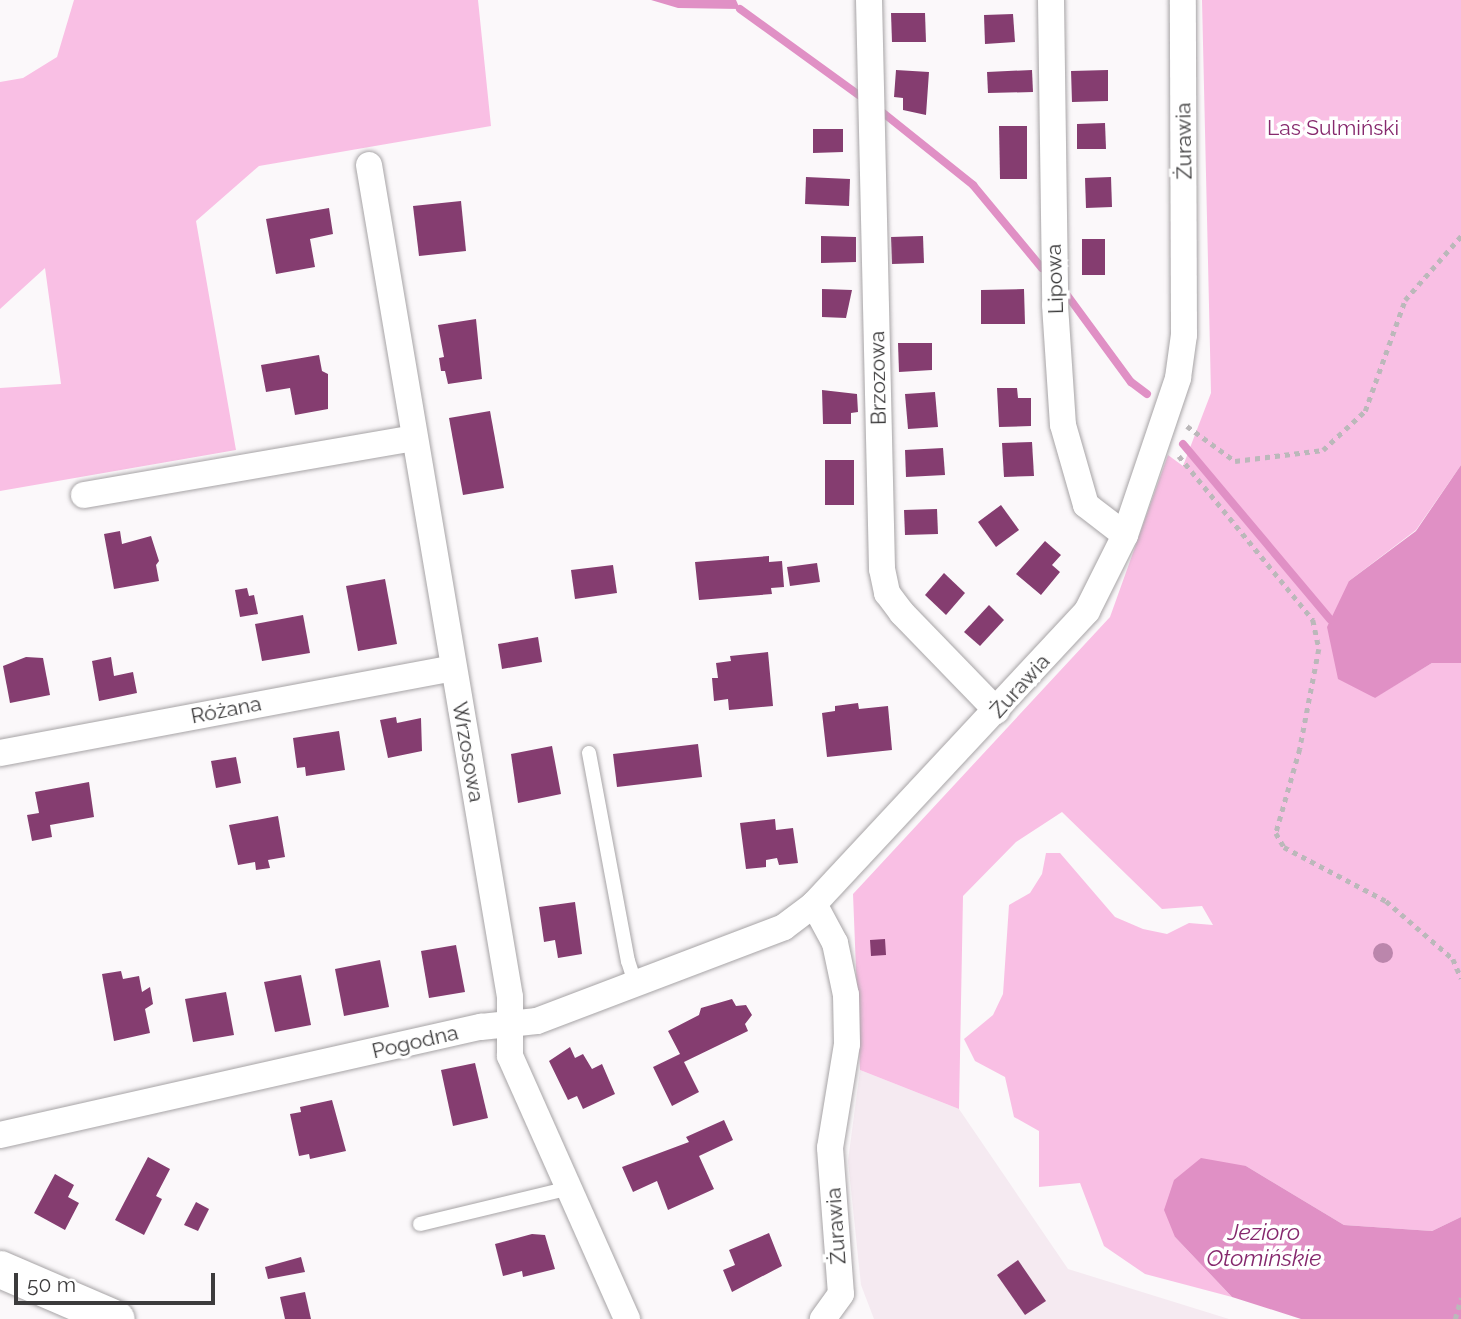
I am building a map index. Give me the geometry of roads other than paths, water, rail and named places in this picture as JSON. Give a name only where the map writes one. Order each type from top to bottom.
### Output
[{"type":"street","name":"Brzozowa","points":[[869,0],[882,569],[887,593],[902,613],[997,711]]},
{"type":"street","name":"Lipowa","points":[[1051,0],[1055,305],[1063,425],[1086,505],[1125,535]]},
{"type":"street","name":"Żurawia","points":[[823,1319],[841,1294],[830,1149],[846,1044],[846,995],[835,943],[814,904],[997,711],[1087,611],[1125,535],[1163,425],[1184,335],[1183,0]]},
{"type":"street","name":"Wrzosowa","points":[[369,166],[510,997],[510,1056],[627,1319]]},
{"type":"street","points":[[84,495],[414,438]]},
{"type":"street","name":"Różana","points":[[0,753],[453,668]]},
{"type":"street","name":"Pogodna","points":[[0,1135],[481,1027],[537,1021],[636,986],[784,927],[814,904]]},
{"type":"street","points":[[0,1269],[116,1319]]},
{"type":"lane","points":[[589,753],[628,961],[636,986]]},
{"type":"lane","points":[[420,1224],[570,1188]]},
{"type":"water","points":[[651,0],[736,0],[740,9],[678,8]]},
{"type":"water","points":[[1461,465],[1461,663],[1432,663],[1375,698],[1338,679],[1327,627],[1349,581],[1416,531]]},
{"type":"water","name":"Jezioro Otomińskie","points":[[1201,1158],[1246,1166],[1344,1225],[1432,1231],[1461,1217],[1461,1319],[1301,1319],[1232,1297],[1175,1237],[1164,1210],[1174,1180]]},
{"type":"waterway","points":[[740,9],[859,95]]},
{"type":"waterway","points":[[882,112],[973,185],[1042,268]]},
{"type":"waterway","points":[[1067,295],[1131,382],[1147,394]]},
{"type":"waterway","points":[[1183,444],[1330,619]]},
{"type":"park label","name":"Las Sulmiński","points":[[1333,128]]}]
